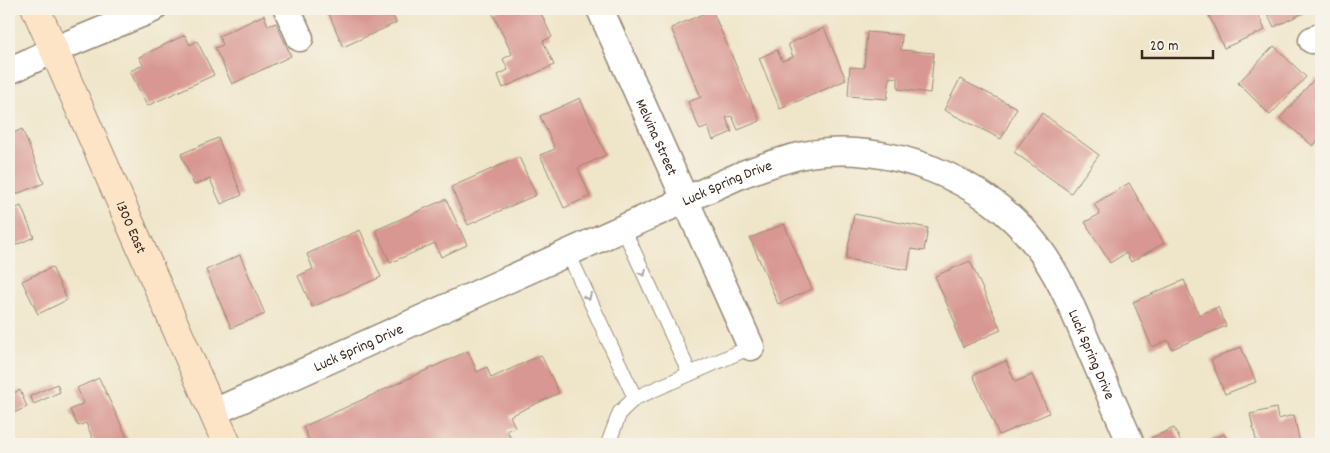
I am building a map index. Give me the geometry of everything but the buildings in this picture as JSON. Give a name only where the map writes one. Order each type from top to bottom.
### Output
[{"type":"main road","name":"1300 East","points":[[36,9],[227,444]]},
{"type":"street","points":[[9,71],[152,9]]},
{"type":"street","points":[[287,9],[300,38]]},
{"type":"street","name":"Melvina Street","points":[[600,9],[751,347]]},
{"type":"street","name":"Luck Spring Drive","points":[[214,412],[774,162],[805,155],[837,152],[898,159],[931,169],[963,183],[991,200],[1016,221],[1037,246],[1070,302],[1131,444]]},
{"type":"lane","points":[[623,228],[690,374]]},
{"type":"lane","points":[[568,253],[635,398]]},
{"type":"lane","points":[[608,444],[620,412],[635,398],[751,347]]}]
